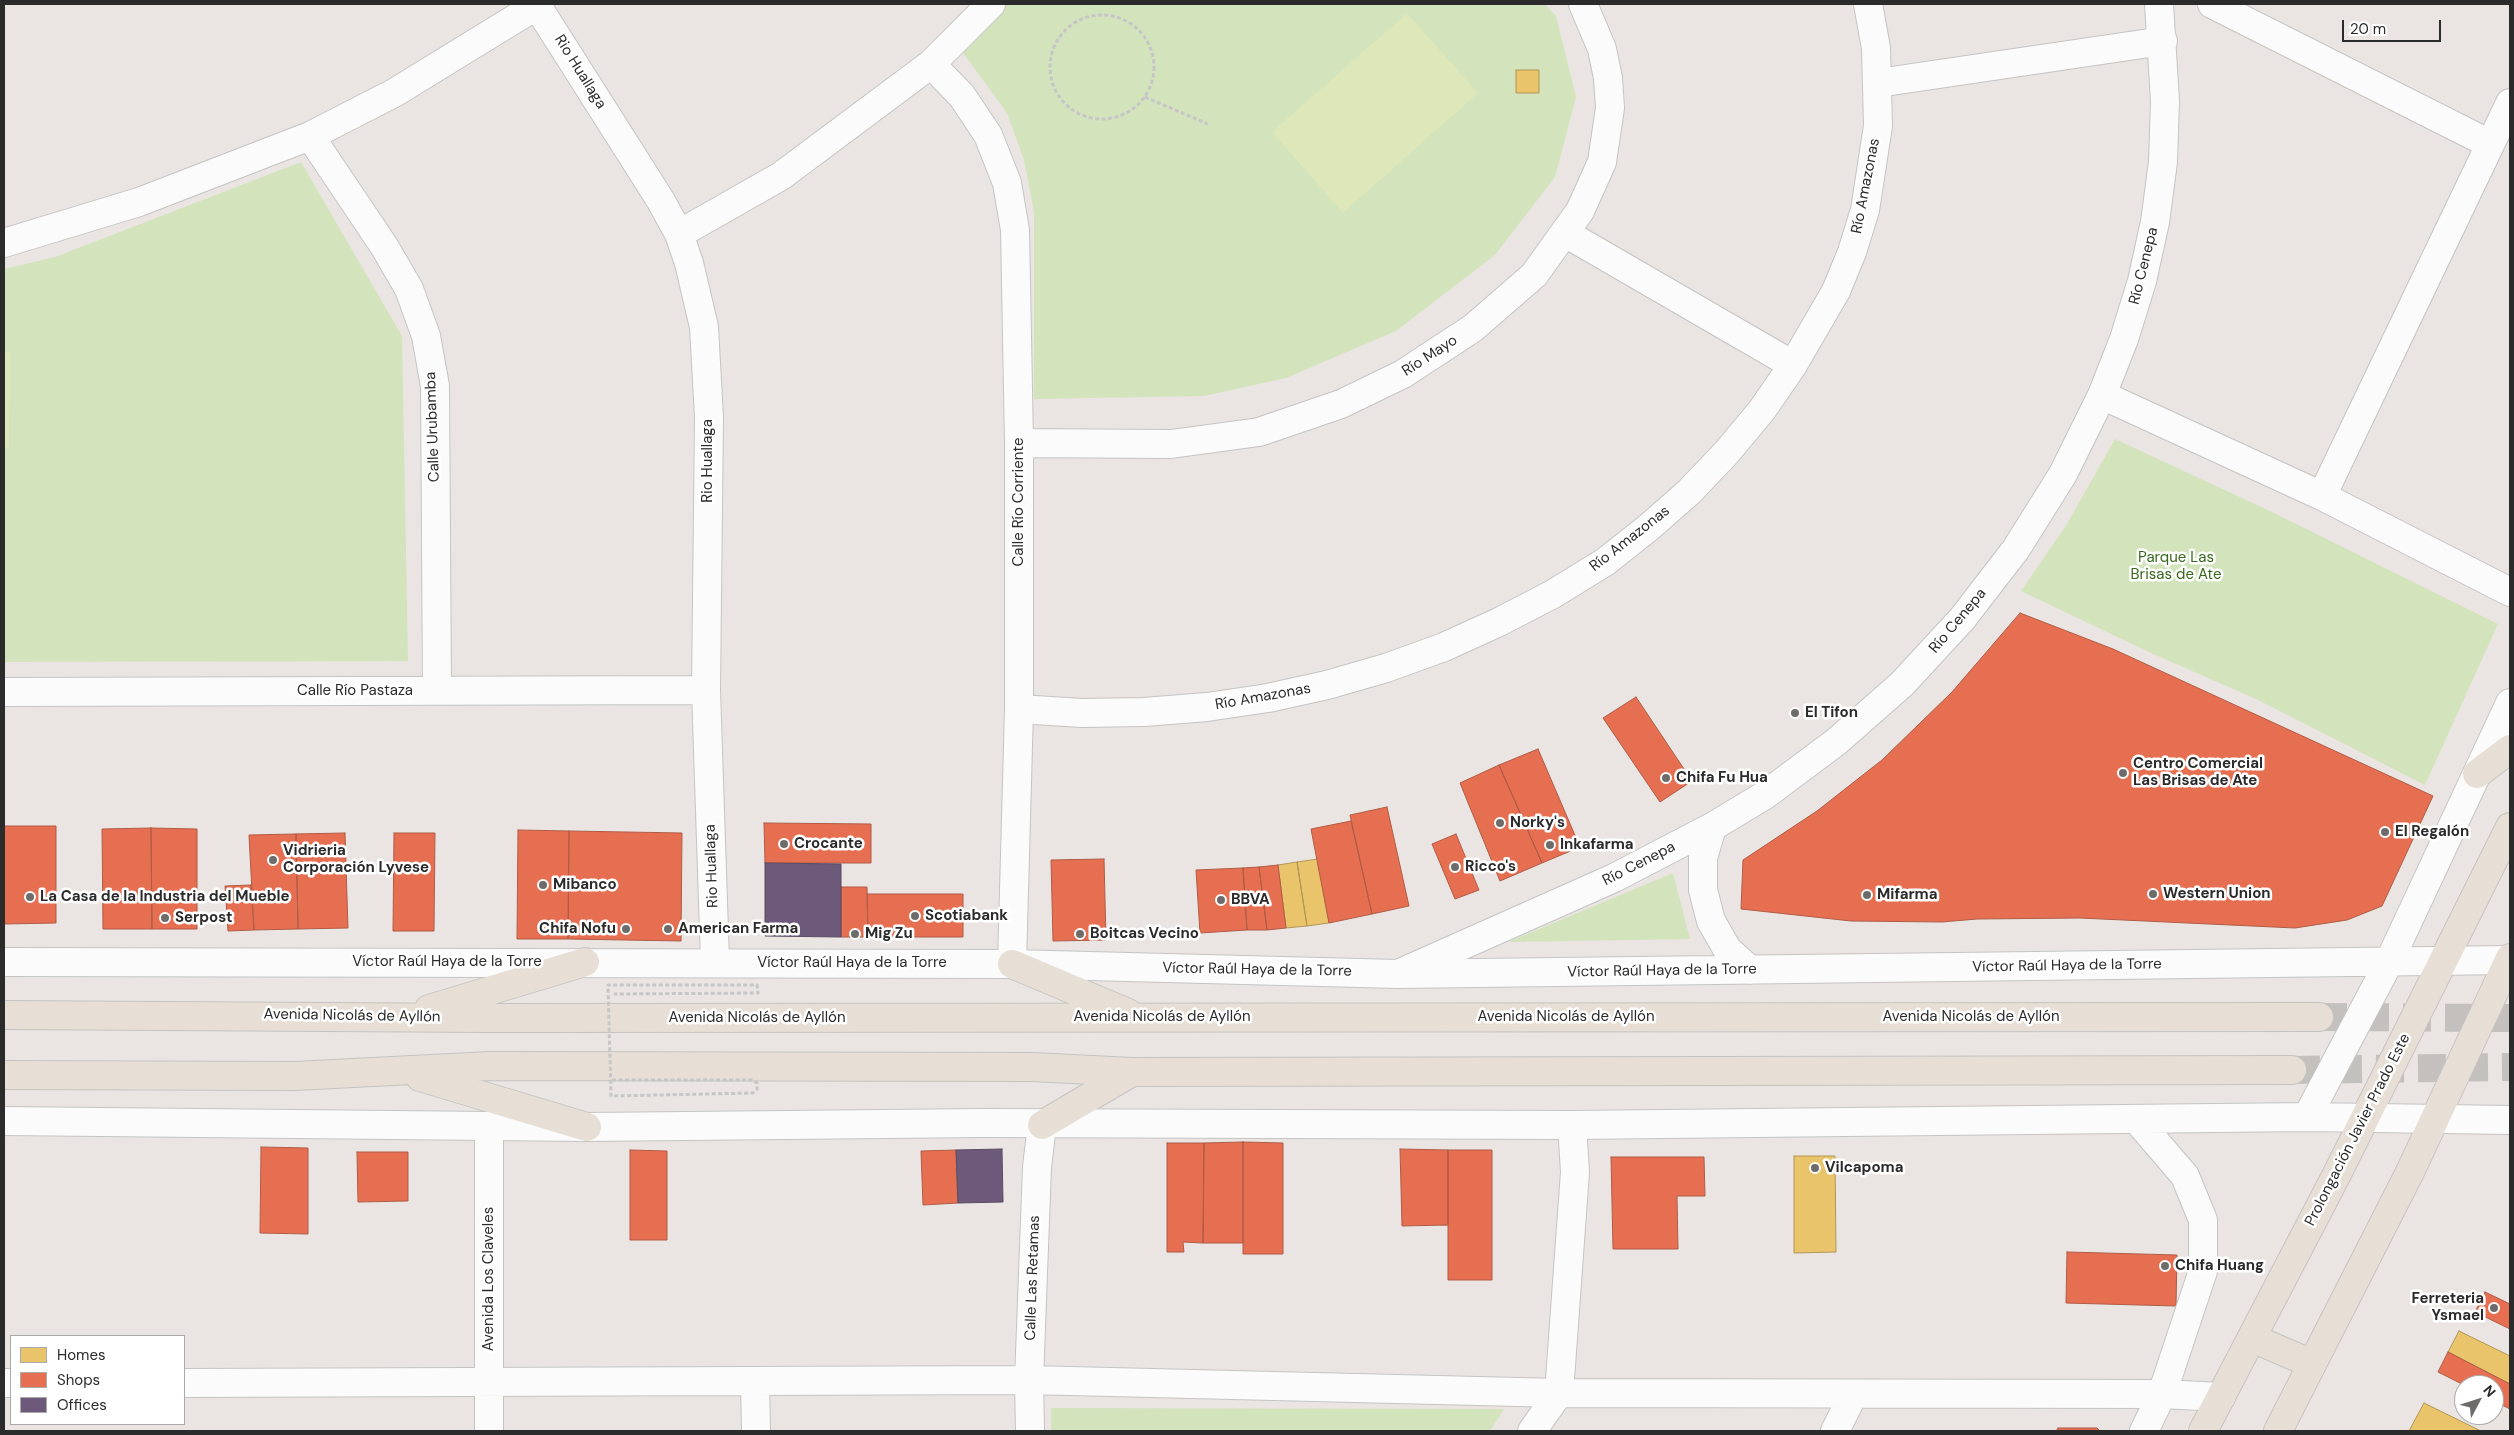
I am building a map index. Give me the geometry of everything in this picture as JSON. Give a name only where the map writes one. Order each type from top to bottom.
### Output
[{"type":"main road","points":[[2477,774],[2510,749]]},
{"type":"main road","name":"Prolongación Javier Prado Este","points":[[2203,1431],[2365,1118],[2510,827]]},
{"type":"main road","points":[[2278,1431],[2310,1363],[2435,1120],[2510,959]]},
{"type":"main road","points":[[404,1016],[585,962]]},
{"type":"main road","points":[[1012,964],[1138,1018]]},
{"type":"main road","name":"Avenida Nicolás de Ayllón","points":[[4,1015],[488,1018],[2319,1017]]},
{"type":"main road","points":[[4,1075],[296,1076],[490,1066],[1032,1067],[1132,1072],[2292,1070]]},
{"type":"main road","points":[[402,1071],[587,1127]]},
{"type":"main road","points":[[1042,1124],[1132,1072]]},
{"type":"main road","points":[[2252,1338],[2310,1363]]},
{"type":"street","points":[[4,243],[139,202],[310,136],[394,93],[538,4]]},
{"type":"street","name":"Rio Huallaga","points":[[538,4],[662,200],[679,234],[692,272],[704,327],[709,417],[706,690],[715,962]]},
{"type":"street","points":[[679,234],[781,176],[931,64],[991,4]]},
{"type":"street","name":"Río Mayo","points":[[1019,443],[1171,444],[1259,432],[1341,404],[1403,374],[1473,328],[1534,275],[1580,211],[1602,162],[1610,108],[1602,49],[1583,4]]},
{"type":"street","name":"Río Amazonas","points":[[1019,709],[1082,713],[1144,712],[1207,707],[1268,698],[1327,685],[1386,668],[1459,640],[1553,594],[1605,562],[1648,528],[1689,492],[1727,452],[1762,410],[1793,365],[1836,291],[1860,227],[1873,168],[1878,126],[1876,48],[1868,4]]},
{"type":"street","name":"Río Cenepa","points":[[1398,974],[1614,878],[1712,827],[1765,794],[1836,742],[1902,684],[1962,619],[2016,549],[2063,474],[2102,395],[2124,339],[2142,281],[2155,222],[2163,162],[2165,101],[2163,41],[2159,4]]},
{"type":"street","points":[[2212,4],[2490,144]]},
{"type":"street","points":[[1878,83],[2163,41]]},
{"type":"street","name":"Calle Río Corriente","points":[[931,64],[962,96],[988,135],[1007,183],[1015,230],[1019,443],[1019,709],[1012,964]]},
{"type":"street","points":[[2322,496],[2510,103]]},
{"type":"street","name":"Calle Urubamba","points":[[310,136],[384,246],[409,289],[426,336],[435,386],[437,691]]},
{"type":"street","points":[[1565,233],[1793,365]]},
{"type":"street","points":[[2102,395],[2322,496],[2510,592]]},
{"type":"street","name":"Calle Río Pastaza","points":[[4,692],[706,690]]},
{"type":"street","points":[[2307,1117],[2389,962],[2510,703]]},
{"type":"street","points":[[1712,827],[1703,858],[1703,882],[1711,921],[1727,949],[1750,970]]},
{"type":"street","name":"Víctor Raúl Haya de la Torre","points":[[4,962],[1012,964],[1398,974],[2510,959]]},
{"type":"street","points":[[4,1120],[587,1127],[983,1123],[1572,1125],[2307,1117],[2510,1120]]},
{"type":"street","points":[[2137,1120],[2185,1176],[2203,1220],[2203,1270],[2162,1394],[2144,1431]]},
{"type":"street","name":"Calle Las Retamas","points":[[1030,1431],[1029,1380],[1037,1167],[1042,1124]]},
{"type":"street","points":[[1532,1431],[1559,1393],[1575,1172],[1572,1125]]},
{"type":"street","name":"Avenida Los Claveles","points":[[489,1126],[489,1431]]},
{"type":"street","points":[[185,1383],[489,1380],[1029,1380],[1559,1393],[1853,1395],[2162,1394],[2221,1397]]},
{"type":"street","points":[[755,1381],[756,1431]]},
{"type":"street","points":[[1835,1431],[1853,1395]]},
{"type":"path","points":[[1106,14],[1127,21],[1144,35],[1153,55],[1153,77],[1144,97],[1129,111],[1109,118],[1087,117],[1068,106],[1054,88],[1050,67],[1054,46],[1066,28],[1085,17],[1106,14]]},
{"type":"path","points":[[1144,97],[1208,124]]},
{"type":"path","points":[[612,1080],[752,1080],[757,1083],[757,1089],[753,1094],[611,1096],[608,985],[757,985],[758,993],[754,994],[614,994]]},
{"type":"green space","points":[[1005,4],[1545,4],[1556,16],[1576,97],[1555,177],[1495,255],[1396,331],[1286,378],[1204,396],[1034,399],[1034,212],[1024,160],[1007,113],[961,50]]},
{"type":"green space","points":[[1407,13],[1478,93],[1343,213],[1272,132]]},
{"type":"green space","points":[[301,162],[402,336],[408,661],[4,662],[4,269],[55,257]]},
{"type":"green space","points":[[4,352],[10,352],[9,448],[4,448]]},
{"type":"green space","name":"Parque Las Brisas de Ate","points":[[2115,439],[2272,512],[2498,624],[2425,785],[2256,699],[2151,653],[2021,591],[2067,524]]},
{"type":"green space","points":[[1673,873],[1690,939],[1508,942]]},
{"type":"green space","points":[[1051,1408],[1504,1409],[1490,1431],[1051,1431]]},
{"type":"building: Homes","points":[[1516,70],[1539,70],[1539,93],[1516,93]]},
{"type":"building: Homes","points":[[1318,859],[1329,923],[1307,926],[1297,862]]},
{"type":"building: Homes","points":[[1297,862],[1307,926],[1286,928],[1278,865]]},
{"type":"building: Homes","points":[[1794,1156],[1835,1156],[1836,1252],[1794,1253]]},
{"type":"building: Homes","points":[[2459,1331],[2510,1356],[2510,1384],[2504,1381],[2504,1375],[2493,1375],[2448,1352]]},
{"type":"building: Homes","points":[[2424,1403],[2454,1418],[2454,1425],[2469,1425],[2481,1431],[2409,1431]]},
{"type":"building: Shops","name":"Centro Comercial Las Brisas de Ate","points":[[2020,613],[2113,649],[2433,796],[2382,906],[2347,920],[2295,928],[2080,918],[1977,919],[1942,922],[1851,921],[1741,909],[1743,860],[1817,811],[1882,760],[1952,692]]},
{"type":"building: Shops","points":[[1636,697],[1692,781],[1660,802],[1603,718]]},
{"type":"building: Shops","points":[[1538,749],[1580,847],[1542,863],[1499,765]]},
{"type":"building: Shops","name":"Norky's","points":[[1499,765],[1542,863],[1500,881],[1460,783]]},
{"type":"building: Shops","points":[[1387,807],[1409,906],[1372,914],[1350,815]]},
{"type":"building: Shops","points":[[1351,821],[1372,914],[1329,923],[1311,829]]},
{"type":"building: Shops","points":[[764,823],[871,824],[871,863],[765,863]]},
{"type":"building: Shops","name":"La Casa de la Industria del Mueble","points":[[4,826],[56,826],[56,923],[4,924]]},
{"type":"building: Shops","points":[[151,828],[197,829],[197,929],[152,929]]},
{"type":"building: Shops","points":[[151,828],[152,929],[103,929],[102,829]]},
{"type":"building: Shops","name":"Mibanco","points":[[518,830],[569,831],[568,939],[517,939]]},
{"type":"building: Shops","points":[[569,831],[682,833],[681,941],[568,939]]},
{"type":"building: Shops","points":[[345,833],[348,928],[298,929],[296,834]]},
{"type":"building: Shops","points":[[394,833],[435,833],[434,931],[393,931]]},
{"type":"building: Shops","name":"Vidrieria Corporación Lyvese","points":[[296,834],[298,929],[254,930],[249,835]]},
{"type":"building: Shops","name":"Ricco's","points":[[1456,834],[1479,890],[1455,899],[1432,844]]},
{"type":"building: Shops","points":[[1104,859],[1106,940],[1053,941],[1051,860]]},
{"type":"building: Shops","points":[[1278,865],[1286,928],[1267,930],[1259,867]]},
{"type":"building: Shops","points":[[1259,867],[1267,930],[1247,930],[1243,868]]},
{"type":"building: Shops","name":"BBVA","points":[[1243,868],[1247,930],[1200,933],[1196,870]]},
{"type":"building: Shops","points":[[251,885],[254,930],[228,931],[225,886]]},
{"type":"building: Shops","points":[[841,887],[867,887],[868,937],[841,937]]},
{"type":"building: Shops","name":"Scotiabank","points":[[867,894],[963,894],[963,937],[868,937]]},
{"type":"building: Shops","points":[[1243,1142],[1283,1143],[1283,1254],[1243,1254]]},
{"type":"building: Shops","points":[[1243,1142],[1243,1243],[1203,1243],[1204,1143]]},
{"type":"building: Shops","points":[[1167,1143],[1204,1143],[1203,1243],[1183,1242],[1184,1252],[1167,1252]]},
{"type":"building: Shops","points":[[261,1147],[308,1148],[308,1234],[260,1233]]},
{"type":"building: Shops","points":[[1400,1149],[1448,1150],[1448,1225],[1402,1226]]},
{"type":"building: Shops","points":[[630,1150],[667,1151],[667,1240],[630,1240]]},
{"type":"building: Shops","points":[[956,1150],[958,1203],[923,1205],[921,1151]]},
{"type":"building: Shops","points":[[1448,1150],[1492,1150],[1492,1280],[1448,1280]]},
{"type":"building: Shops","points":[[357,1152],[408,1152],[408,1201],[358,1202]]},
{"type":"building: Shops","points":[[1611,1157],[1704,1157],[1705,1196],[1677,1196],[1678,1249],[1613,1249]]},
{"type":"building: Shops","points":[[2067,1252],[2177,1255],[2176,1306],[2066,1303]]},
{"type":"building: Shops","name":"Ferreteria Ysmael","points":[[2485,1292],[2510,1304],[2510,1329],[2475,1312]]},
{"type":"building: Shops","points":[[2448,1352],[2493,1375],[2454,1375],[2454,1380],[2438,1372]]},
{"type":"building: Shops","points":[[2504,1381],[2510,1384],[2510,1409],[2504,1406]]},
{"type":"building: Shops","points":[[2058,1428],[2097,1428],[2100,1431],[2056,1431]]},
{"type":"building: Offices","points":[[765,863],[841,864],[841,937],[765,936]]},
{"type":"building: Offices","points":[[1002,1149],[1003,1202],[958,1203],[956,1150]]},
{"type":"tunnel","points":[[2319,1017],[2510,1018]]},
{"type":"tunnel","points":[[2292,1070],[2510,1067]]},
{"type":"place","name":"El Tifon","points":[[1795,713]]},
{"type":"place","name":"Centro Comercial Las Brisas de Ate","points":[[2123,773]]},
{"type":"place","name":"Chifa Fu Hua","points":[[1666,778]]},
{"type":"place","name":"Norky's","points":[[1500,823]]},
{"type":"place","name":"El Regalón","points":[[2385,832]]},
{"type":"place","name":"Crocante","points":[[784,844]]},
{"type":"place","name":"Inkafarma","points":[[1550,845]]},
{"type":"place","name":"Vidrieria Corporación Lyvese","points":[[273,860]]},
{"type":"place","name":"Ricco's","points":[[1455,867]]},
{"type":"place","name":"Mibanco","points":[[543,885]]},
{"type":"place","name":"Western Union","points":[[2153,894]]},
{"type":"place","name":"Mifarma","points":[[1867,895]]},
{"type":"place","name":"La Casa de la Industria del Mueble","points":[[30,897]]},
{"type":"place","name":"BBVA","points":[[1221,900]]},
{"type":"place","name":"Scotiabank","points":[[915,916]]},
{"type":"place","name":"Serpost","points":[[165,918]]},
{"type":"place","name":"Chifa Nofu","points":[[626,929]]},
{"type":"place","name":"American Farma","points":[[668,929]]},
{"type":"place","name":"Mig Zu","points":[[855,934]]},
{"type":"place","name":"Boitcas Vecino","points":[[1080,934]]},
{"type":"place","name":"Vilcapoma","points":[[1815,1168]]},
{"type":"place","name":"Chifa Huang","points":[[2165,1266]]},
{"type":"place","name":"Ferreteria Ysmael","points":[[2494,1308]]}]
